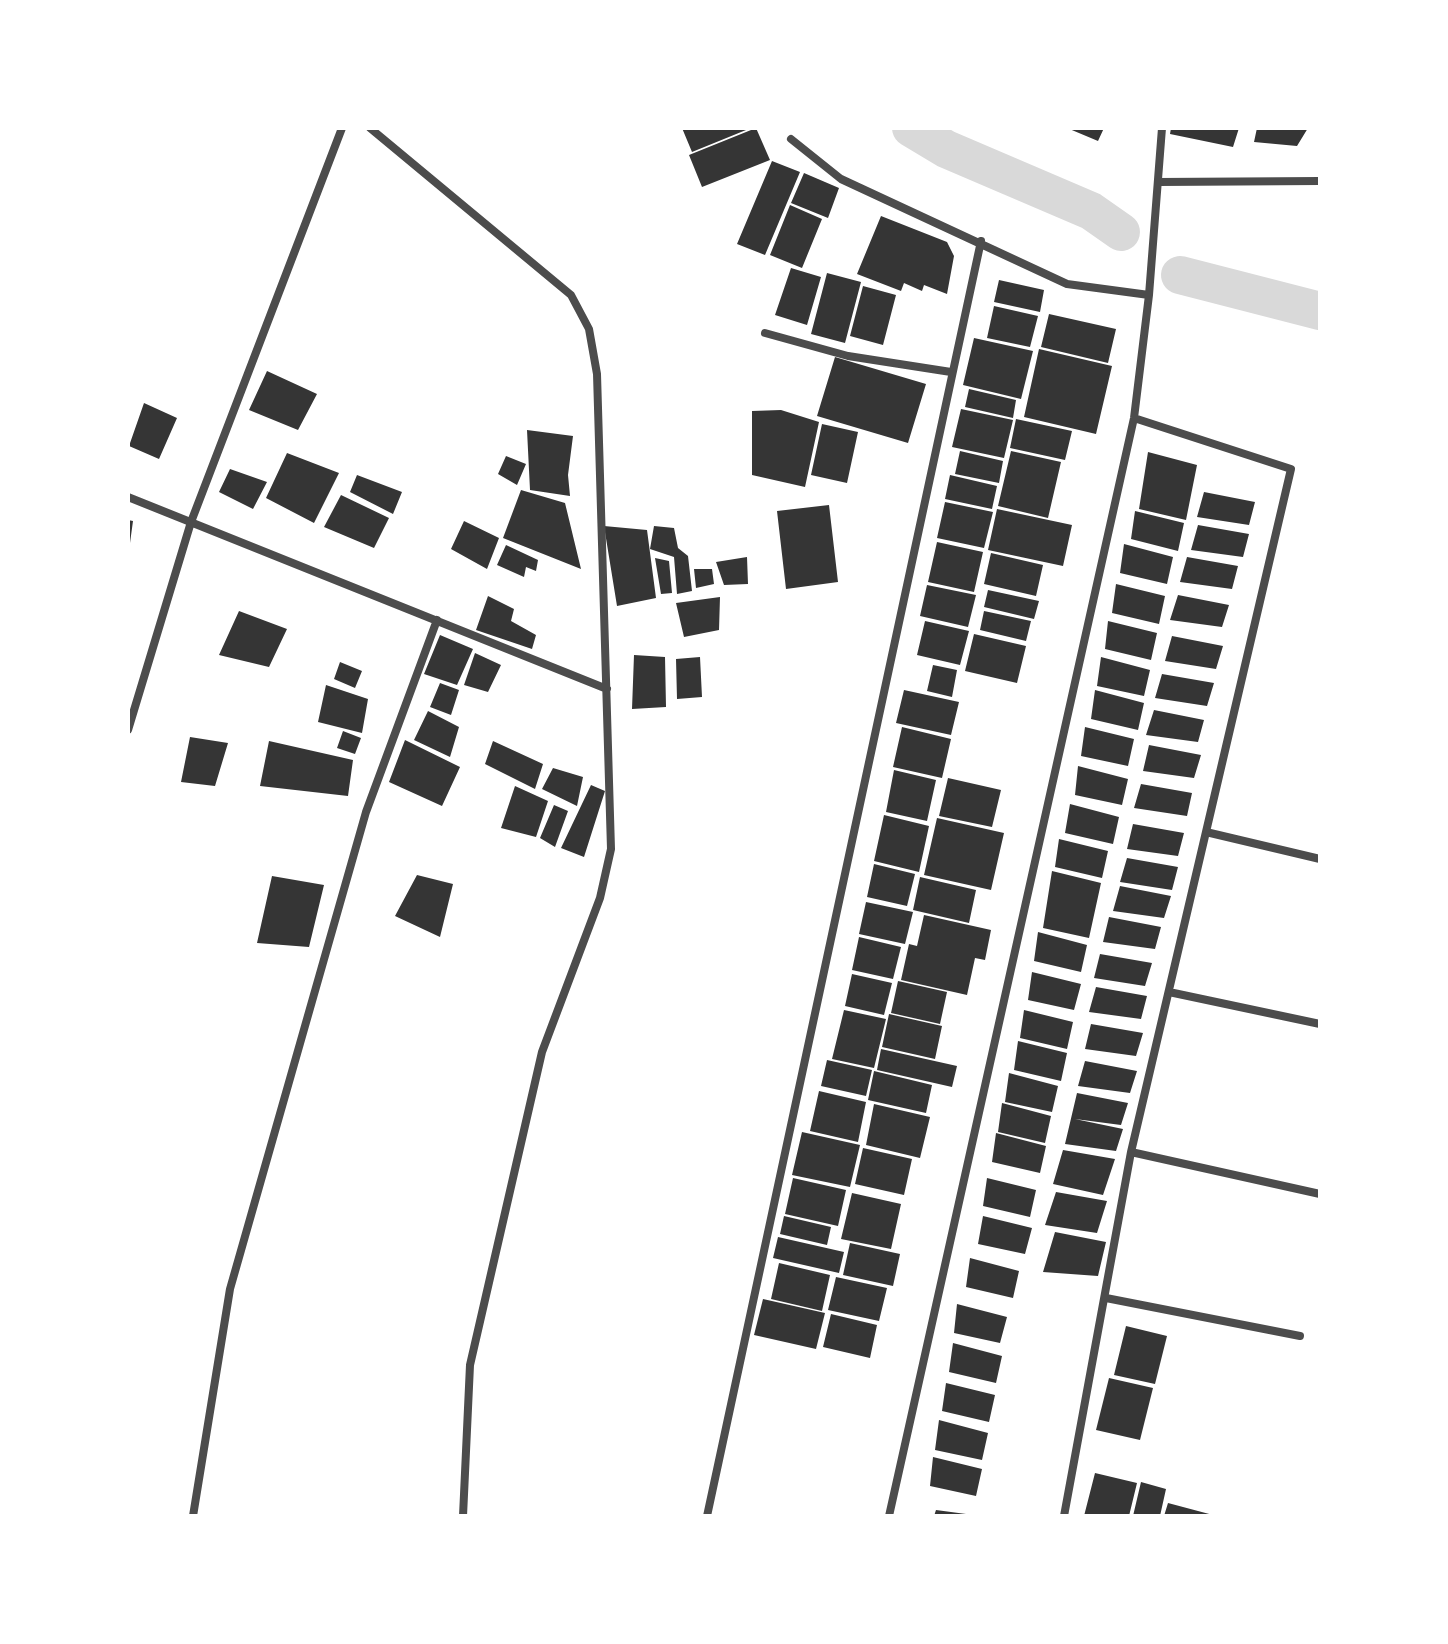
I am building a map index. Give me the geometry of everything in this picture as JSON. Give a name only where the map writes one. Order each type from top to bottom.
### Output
[{"type":"street","points":[[128,730],[191,522],[342,128]]},
{"type":"street","points":[[370,128],[571,295],[589,329],[597,374],[611,849],[600,898],[542,1052],[470,1365],[463,1516]]},
{"type":"street","points":[[889,1516],[1134,418],[1149,295],[1162,128]]},
{"type":"street","points":[[791,139],[841,179],[981,241],[1067,284],[1149,295]]},
{"type":"street","points":[[1158,182],[1320,181]]},
{"type":"street","points":[[707,1516],[981,241]]},
{"type":"street","points":[[765,333],[848,356],[951,372]]},
{"type":"street","points":[[1064,1516],[1131,1152],[1291,469],[1134,418]]},
{"type":"street","points":[[128,497],[607,689]]},
{"type":"street","points":[[193,1516],[230,1289],[366,812],[437,620]]},
{"type":"street","points":[[1206,832],[1320,859]]},
{"type":"street","points":[[1169,992],[1320,1024]]},
{"type":"street","points":[[1131,1152],[1320,1194]]},
{"type":"street","points":[[1106,1298],[1300,1336]]},
{"type":"building","points":[[682,128],[751,128],[692,152]]},
{"type":"building","points":[[756,128],[770,160],[702,187],[689,155]]},
{"type":"building","points":[[1067,128],[1104,128],[1098,141]]},
{"type":"building","points":[[1171,128],[1239,128],[1233,147],[1170,134]]},
{"type":"building","points":[[1257,128],[1308,128],[1297,146],[1254,142]]},
{"type":"building","points":[[772,161],[800,172],[765,255],[737,244]]},
{"type":"building","points":[[804,173],[839,188],[828,218],[791,203]]},
{"type":"building","points":[[790,205],[822,219],[802,268],[770,255]]},
{"type":"building","points":[[881,216],[947,242],[954,256],[947,294],[924,285],[922,291],[904,283],[901,291],[857,274]]},
{"type":"building","points":[[791,268],[821,277],[807,325],[775,315]]},
{"type":"building","points":[[827,273],[861,282],[845,343],[811,334]]},
{"type":"building","points":[[999,280],[1044,290],[1040,312],[994,302]]},
{"type":"building","points":[[863,286],[896,295],[883,345],[850,336]]},
{"type":"building","points":[[994,306],[1038,316],[1030,347],[987,338]]},
{"type":"building","points":[[1049,314],[1116,329],[1108,363],[1041,347]]},
{"type":"building","points":[[974,338],[1033,351],[1021,399],[963,385]]},
{"type":"building","points":[[1039,349],[1112,366],[1096,434],[1024,417]]},
{"type":"building","points":[[835,357],[926,384],[908,443],[817,416]]},
{"type":"building","points":[[267,371],[317,394],[298,430],[249,410]]},
{"type":"building","points":[[969,389],[1016,400],[1013,418],[965,407]]},
{"type":"building","points":[[144,403],[177,418],[159,459],[129,446]]},
{"type":"building","points":[[961,409],[1013,420],[1004,458],[952,447]]},
{"type":"building","points":[[781,410],[819,422],[805,487],[752,475],[752,411]]},
{"type":"building","points":[[1016,419],[1072,431],[1065,460],[1010,448]]},
{"type":"building","points":[[822,424],[858,432],[847,483],[811,475]]},
{"type":"building","points":[[527,430],[573,436],[568,475],[570,496],[530,490]]},
{"type":"building","points":[[960,451],[1003,461],[999,483],[955,474]]},
{"type":"building","points":[[1011,451],[1061,462],[1048,518],[998,506]]},
{"type":"building","points":[[1148,452],[1197,465],[1186,520],[1139,509]]},
{"type":"building","points":[[287,453],[339,473],[314,523],[266,498]]},
{"type":"building","points":[[506,456],[526,464],[517,485],[498,474]]},
{"type":"building","points":[[230,469],[267,482],[253,509],[219,492]]},
{"type":"building","points":[[357,475],[402,492],[393,514],[350,492]]},
{"type":"building","points":[[950,475],[997,486],[992,509],[945,499]]},
{"type":"building","points":[[521,490],[565,503],[581,569],[503,538]]},
{"type":"building","points":[[1204,492],[1255,502],[1249,525],[1197,517]]},
{"type":"building","points":[[341,495],[389,518],[374,548],[324,527]]},
{"type":"building","points":[[945,502],[993,512],[984,548],[937,538]]},
{"type":"building","points":[[829,505],[838,582],[786,589],[777,511]]},
{"type":"building","points":[[997,509],[1072,525],[1063,566],[988,550]]},
{"type":"building","points":[[1135,511],[1184,523],[1178,551],[1131,539]]},
{"type":"building","points":[[128,520],[133,521],[130,543],[128,542]]},
{"type":"building","points":[[464,521],[499,538],[487,569],[451,549]]},
{"type":"building","points":[[1198,525],[1249,534],[1243,557],[1191,550]]},
{"type":"building","points":[[604,526],[647,530],[656,598],[617,606]]},
{"type":"building","points":[[654,526],[674,528],[678,548],[688,556],[692,591],[677,594],[674,557],[650,549]]},
{"type":"building","points":[[937,542],[983,552],[974,592],[928,582]]},
{"type":"building","points":[[1124,544],[1173,557],[1167,584],[1120,573]]},
{"type":"building","points":[[506,545],[538,560],[536,571],[526,567],[524,577],[497,565]]},
{"type":"building","points":[[991,553],[1043,565],[1036,596],[984,584]]},
{"type":"building","points":[[747,557],[748,584],[724,585],[716,562]]},
{"type":"building","points":[[1187,557],[1238,566],[1232,589],[1180,582]]},
{"type":"building","points":[[655,558],[669,561],[672,593],[661,594]]},
{"type":"building","points":[[694,569],[712,569],[714,584],[696,588]]},
{"type":"building","points":[[1116,584],[1165,596],[1159,624],[1112,613]]},
{"type":"building","points":[[927,585],[976,595],[968,627],[920,616]]},
{"type":"building","points":[[988,590],[1039,601],[1034,619],[984,607]]},
{"type":"building","points":[[1178,595],[1229,605],[1222,627],[1170,620]]},
{"type":"building","points":[[488,596],[514,609],[511,621],[536,635],[532,649],[476,630]]},
{"type":"building","points":[[720,597],[719,630],[684,637],[676,603]]},
{"type":"building","points":[[239,611],[287,629],[269,667],[219,655]]},
{"type":"building","points":[[984,611],[1031,621],[1026,641],[980,630]]},
{"type":"building","points":[[925,621],[969,631],[960,665],[917,655]]},
{"type":"building","points":[[1108,621],[1157,633],[1151,660],[1105,649]]},
{"type":"building","points":[[974,634],[1026,646],[1017,683],[965,671]]},
{"type":"building","points":[[440,635],[473,649],[457,685],[424,674]]},
{"type":"building","points":[[1172,636],[1223,646],[1216,669],[1165,661]]},
{"type":"building","points":[[475,653],[501,665],[488,692],[464,685]]},
{"type":"building","points":[[634,655],[665,657],[666,707],[632,709]]},
{"type":"building","points":[[700,657],[702,697],[677,699],[676,659]]},
{"type":"building","points":[[1101,657],[1150,670],[1144,696],[1097,686]]},
{"type":"building","points":[[340,662],[362,671],[355,688],[334,679]]},
{"type":"building","points":[[933,665],[957,670],[952,697],[927,691]]},
{"type":"building","points":[[1162,674],[1214,683],[1207,706],[1155,698]]},
{"type":"building","points":[[440,683],[459,690],[451,715],[430,707]]},
{"type":"building","points":[[326,685],[368,699],[362,733],[318,722]]},
{"type":"building","points":[[904,690],[959,702],[951,735],[896,723]]},
{"type":"building","points":[[1095,690],[1144,703],[1138,730],[1091,719]]},
{"type":"building","points":[[1154,710],[1204,720],[1198,742],[1146,735]]},
{"type":"building","points":[[428,711],[459,727],[450,757],[414,740]]},
{"type":"building","points":[[902,727],[951,739],[942,778],[893,767]]},
{"type":"building","points":[[1085,727],[1134,739],[1128,766],[1081,756]]},
{"type":"building","points":[[343,731],[361,738],[355,754],[337,748]]},
{"type":"building","points":[[190,737],[228,743],[215,786],[181,782]]},
{"type":"building","points":[[405,740],[460,767],[442,806],[389,782]]},
{"type":"building","points":[[269,741],[353,760],[348,796],[260,786]]},
{"type":"building","points":[[493,741],[543,764],[535,789],[485,764]]},
{"type":"building","points":[[1149,745],[1201,755],[1194,778],[1143,771]]},
{"type":"building","points":[[1078,766],[1128,779],[1122,805],[1075,795]]},
{"type":"building","points":[[553,768],[583,777],[577,806],[542,789]]},
{"type":"building","points":[[894,770],[936,780],[927,821],[886,812]]},
{"type":"building","points":[[948,778],[1001,790],[992,827],[939,816]]},
{"type":"building","points":[[1141,784],[1192,793],[1187,816],[1134,808]]},
{"type":"building","points":[[591,785],[605,791],[584,857],[561,848]]},
{"type":"building","points":[[515,786],[548,801],[536,837],[501,828]]},
{"type":"building","points":[[1070,804],[1119,817],[1113,844],[1065,833]]},
{"type":"building","points":[[554,805],[568,811],[555,847],[540,838]]},
{"type":"building","points":[[884,815],[929,826],[919,872],[874,861]]},
{"type":"building","points":[[937,818],[1004,833],[991,890],[924,875]]},
{"type":"building","points":[[1133,824],[1184,833],[1178,856],[1127,849]]},
{"type":"building","points":[[1059,839],[1108,851],[1102,878],[1055,867]]},
{"type":"building","points":[[1127,858],[1178,867],[1172,890],[1120,882]]},
{"type":"building","points":[[874,864],[915,874],[907,906],[867,897]]},
{"type":"building","points":[[1052,871],[1101,883],[1089,938],[1043,928]]},
{"type":"building","points":[[417,875],[453,884],[440,937],[395,916]]},
{"type":"building","points":[[272,876],[324,885],[309,947],[257,943]]},
{"type":"building","points":[[920,877],[976,890],[969,923],[913,910]]},
{"type":"building","points":[[1120,886],[1171,896],[1164,918],[1113,911]]},
{"type":"building","points":[[866,902],[913,912],[905,944],[859,934]]},
{"type":"building","points":[[924,915],[991,930],[985,960],[975,958],[967,995],[901,980],[909,944],[917,946]]},
{"type":"building","points":[[1109,917],[1161,927],[1155,949],[1103,942]]},
{"type":"building","points":[[1038,932],[1087,945],[1081,972],[1034,961]]},
{"type":"building","points":[[859,937],[901,947],[893,979],[852,970]]},
{"type":"building","points":[[1100,954],[1152,963],[1145,986],[1094,978]]},
{"type":"building","points":[[1032,972],[1081,984],[1074,1010],[1028,1000]]},
{"type":"building","points":[[852,974],[892,983],[884,1015],[845,1006]]},
{"type":"building","points":[[898,981],[947,992],[940,1024],[891,1013]]},
{"type":"building","points":[[1096,987],[1147,996],[1141,1019],[1089,1012]]},
{"type":"building","points":[[844,1010],[886,1019],[874,1068],[832,1059]]},
{"type":"building","points":[[1024,1010],[1073,1022],[1067,1049],[1020,1038]]},
{"type":"building","points":[[889,1014],[942,1026],[935,1059],[882,1047]]},
{"type":"building","points":[[1091,1024],[1143,1033],[1136,1056],[1085,1049]]},
{"type":"building","points":[[1018,1041],[1067,1053],[1061,1081],[1014,1070]]},
{"type":"building","points":[[881,1049],[957,1066],[952,1087],[877,1070]]},
{"type":"building","points":[[827,1060],[872,1070],[866,1096],[821,1086]]},
{"type":"building","points":[[1085,1061],[1137,1071],[1130,1093],[1078,1086]]},
{"type":"building","points":[[874,1071],[932,1085],[926,1113],[868,1100]]},
{"type":"building","points":[[1009,1073],[1058,1086],[1052,1112],[1005,1102]]},
{"type":"building","points":[[819,1091],[866,1102],[858,1142],[810,1131]]},
{"type":"building","points":[[1077,1093],[1128,1103],[1121,1125],[1075,1119],[1123,1129],[1116,1151],[1065,1144]]},
{"type":"building","points":[[1002,1103],[1051,1116],[1045,1143],[998,1132]]},
{"type":"building","points":[[874,1104],[930,1117],[920,1158],[866,1145]]},
{"type":"building","points":[[802,1132],[860,1145],[850,1187],[792,1175]]},
{"type":"building","points":[[996,1133],[1046,1146],[1040,1173],[992,1162]]},
{"type":"building","points":[[863,1148],[912,1159],[904,1195],[855,1184]]},
{"type":"building","points":[[1063,1150],[1115,1159],[1103,1195],[1053,1184]]},
{"type":"building","points":[[793,1178],[846,1190],[838,1226],[785,1214]]},
{"type":"building","points":[[987,1178],[1036,1190],[1030,1217],[983,1206]]},
{"type":"building","points":[[1056,1192],[1107,1201],[1097,1233],[1045,1225]]},
{"type":"building","points":[[852,1193],[901,1204],[891,1249],[841,1239]]},
{"type":"building","points":[[784,1216],[831,1227],[827,1245],[780,1234]]},
{"type":"building","points":[[983,1216],[1032,1228],[1025,1254],[978,1244]]},
{"type":"building","points":[[1055,1232],[1106,1242],[1098,1276],[1043,1272]]},
{"type":"building","points":[[778,1237],[844,1252],[839,1273],[773,1258]]},
{"type":"building","points":[[850,1243],[900,1254],[893,1286],[843,1275]]},
{"type":"building","points":[[970,1258],[1019,1271],[1013,1298],[966,1287]]},
{"type":"building","points":[[779,1263],[830,1275],[822,1311],[771,1299]]},
{"type":"building","points":[[836,1277],[887,1288],[879,1321],[828,1310]]},
{"type":"building","points":[[763,1299],[825,1313],[816,1349],[754,1335]]},
{"type":"building","points":[[957,1304],[1007,1317],[1000,1343],[954,1333]]},
{"type":"building","points":[[831,1314],[877,1325],[870,1358],[823,1347]]},
{"type":"building","points":[[1126,1326],[1167,1336],[1155,1384],[1114,1375]]},
{"type":"building","points":[[953,1343],[1002,1356],[996,1383],[949,1372]]},
{"type":"building","points":[[1109,1378],[1153,1388],[1140,1440],[1096,1430]]},
{"type":"building","points":[[946,1383],[995,1395],[989,1422],[942,1411]]},
{"type":"building","points":[[939,1420],[988,1433],[982,1460],[935,1450]]},
{"type":"building","points":[[933,1457],[982,1469],[976,1496],[930,1486]]},
{"type":"building","points":[[1095,1473],[1137,1483],[1129,1516],[1084,1516]]},
{"type":"building","points":[[1141,1482],[1166,1489],[1160,1516],[1133,1516]]},
{"type":"building","points":[[1168,1503],[1213,1515],[1164,1516]]},
{"type":"building","points":[[936,1510],[966,1514],[966,1516],[934,1516]]},
{"type":"waterway","points":[[911,128],[946,149],[1091,211],[1121,232]]},
{"type":"waterway","points":[[1180,275],[1320,311]]}]
